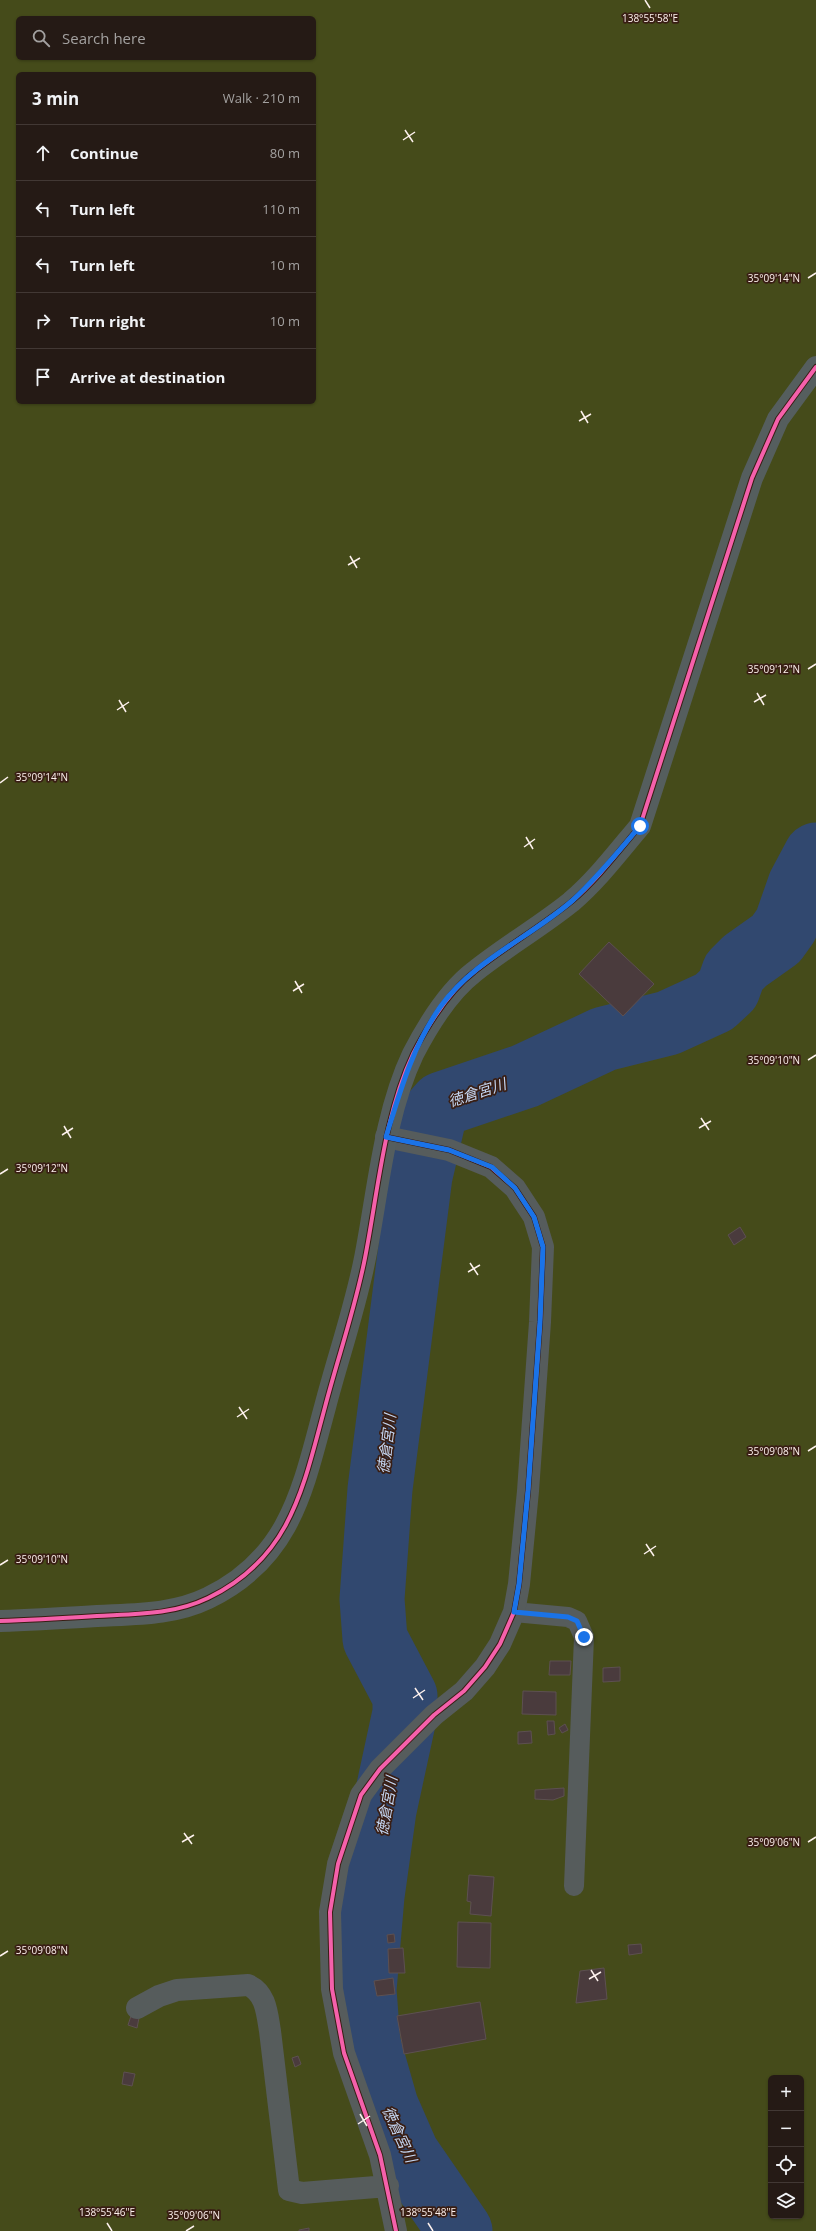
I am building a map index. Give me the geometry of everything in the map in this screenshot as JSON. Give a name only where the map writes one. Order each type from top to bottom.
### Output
[{"type":"street","points":[[0,1621],[164,1613],[207,1598],[245,1576],[274,1548],[293,1512],[304,1483],[354,1307],[386,1137],[413,1055],[441,1006],[472,973],[530,933],[573,900],[640,826],[752,478],[778,420],[816,368]]},
{"type":"street","points":[[386,1137],[449,1150],[492,1167],[515,1188],[534,1217],[543,1247],[540,1322],[528,1491],[519,1584],[514,1612],[500,1644],[485,1667],[464,1691],[434,1715],[380,1769],[361,1795],[338,1864],[330,1912],[332,1989],[344,2053],[380,2155],[388,2186],[396,2231]]},
{"type":"street","points":[[137,2008],[159,1996],[177,1990],[248,1985],[255,1988],[261,1996],[266,2009],[270,2031],[289,2190],[292,2192],[302,2193],[388,2186]]},
{"type":"lane","points":[[514,1612],[568,1617],[577,1621],[584,1637],[574,1886]]},
{"type":"green space","points":[[0,0],[816,0],[816,2231],[0,2231]]},
{"type":"building","points":[[609,942],[654,984],[623,1016],[579,974]]},
{"type":"building","points":[[740,1227],[746,1237],[734,1245],[728,1235]]},
{"type":"building","points":[[550,1661],[571,1661],[570,1675],[549,1675]]},
{"type":"building","points":[[620,1667],[620,1681],[603,1682],[603,1668]]},
{"type":"building","points":[[523,1691],[556,1692],[556,1715],[522,1714]]},
{"type":"building","points":[[547,1721],[554,1721],[555,1734],[548,1735]]},
{"type":"building","points":[[565,1724],[568,1730],[562,1733],[559,1728]]},
{"type":"building","points":[[531,1731],[532,1743],[518,1744],[518,1732]]},
{"type":"building","points":[[564,1788],[564,1796],[553,1800],[535,1799],[535,1790]]},
{"type":"building","points":[[469,1875],[494,1877],[491,1916],[470,1914],[471,1902],[467,1901]]},
{"type":"building","points":[[458,1922],[491,1923],[490,1968],[457,1967]]},
{"type":"building","points":[[394,1934],[395,1942],[388,1943],[387,1935]]},
{"type":"building","points":[[641,1944],[642,1953],[629,1955],[628,1945]]},
{"type":"building","points":[[403,1948],[405,1973],[389,1973],[388,1949]]},
{"type":"building","points":[[604,1968],[607,1999],[576,2003],[580,1971]]},
{"type":"building","points":[[393,1978],[395,1994],[377,1996],[374,1981]]},
{"type":"building","points":[[480,2002],[486,2039],[404,2054],[397,2016]]},
{"type":"building","points":[[131,2016],[139,2018],[137,2028],[128,2025]]},
{"type":"building","points":[[298,2056],[301,2064],[295,2067],[292,2058]]},
{"type":"building","points":[[124,2072],[135,2074],[132,2086],[122,2084]]},
{"type":"building","points":[[309,2228],[309,2231],[299,2231],[299,2230]]},
{"type":"waterway","name":"徳倉宮川","points":[[460,2231],[407,2154],[386,2106],[368,2043],[364,1990],[372,1896],[384,1810],[405,1713],[405,1696],[375,1639],[372,1599],[380,1489],[420,1176],[435,1112],[442,1104],[525,1076],[604,1039],[668,1023],[714,1002],[728,989],[734,972],[745,961],[776,939],[786,925],[800,885],[816,855]]},
{"type":"cycle path","points":[[0,1621],[154,1613],[195,1604],[236,1582],[258,1563],[276,1541],[289,1518],[309,1465],[361,1277],[388,1128],[403,1078],[413,1054],[439,1010],[456,989],[474,972],[571,902],[598,875],[640,826],[752,478],[778,419],[816,367]]},
{"type":"cycle path","points":[[386,1137],[449,1150],[491,1167],[515,1188],[534,1217],[543,1247],[540,1322],[528,1491],[519,1584],[514,1612],[500,1644],[485,1667],[464,1691],[434,1715],[380,1769],[361,1795],[338,1864],[330,1912],[332,1989],[344,2053],[380,2155],[396,2231]]},
{"type":"route","points":[[584,1637],[582,1629],[577,1621],[568,1617],[514,1612],[519,1584],[528,1491],[540,1322],[543,1247],[534,1217],[515,1188],[492,1167],[449,1150],[386,1137],[413,1055],[441,1006],[472,973],[530,933],[573,900],[640,826]]}]
